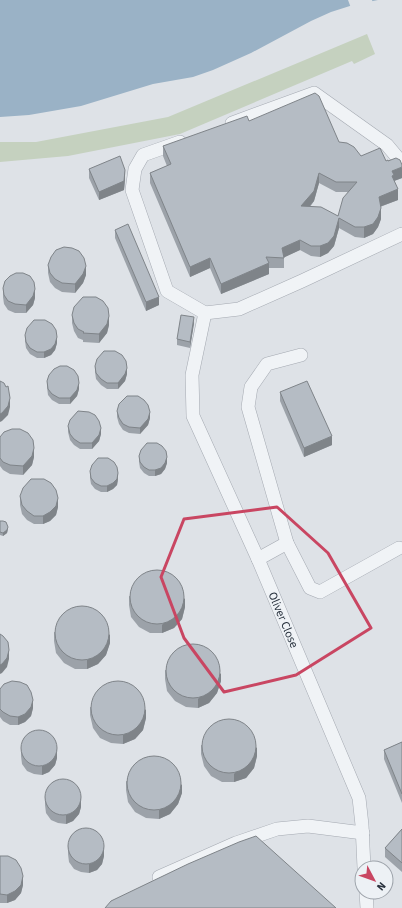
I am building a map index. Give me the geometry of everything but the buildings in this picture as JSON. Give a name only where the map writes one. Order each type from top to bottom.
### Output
[{"type":"street","points":[[223,126],[314,92],[387,146],[402,163]]},
{"type":"street","points":[[194,137],[143,155],[135,169],[132,190],[167,291],[205,313],[239,309],[402,234]]},
{"type":"street","name":"Oliver Close","points":[[205,313],[192,375],[193,416],[258,559],[359,798],[363,833],[364,860]]},
{"type":"street","points":[[301,355],[268,364],[251,387],[248,407],[287,543],[310,588],[320,592],[399,548]]},
{"type":"street","points":[[258,559],[287,543]]},
{"type":"street","points":[[159,877],[236,843],[276,829],[308,826],[363,833]]},
{"type":"highlighted area","points":[[277,507],[328,553],[371,628],[296,675],[224,692],[184,638],[161,577],[184,519]]},
{"type":"green space","points":[[367,34],[375,54],[354,64],[352,61],[180,134],[68,156],[0,162],[0,142],[36,142],[168,117]]},
{"type":"water","points":[[0,0],[378,0],[353,5],[331,12],[251,53],[193,77],[153,84],[81,106],[29,115],[0,117]]},
{"type":"pier","points":[[348,0],[372,0],[373,3],[351,8]]}]
